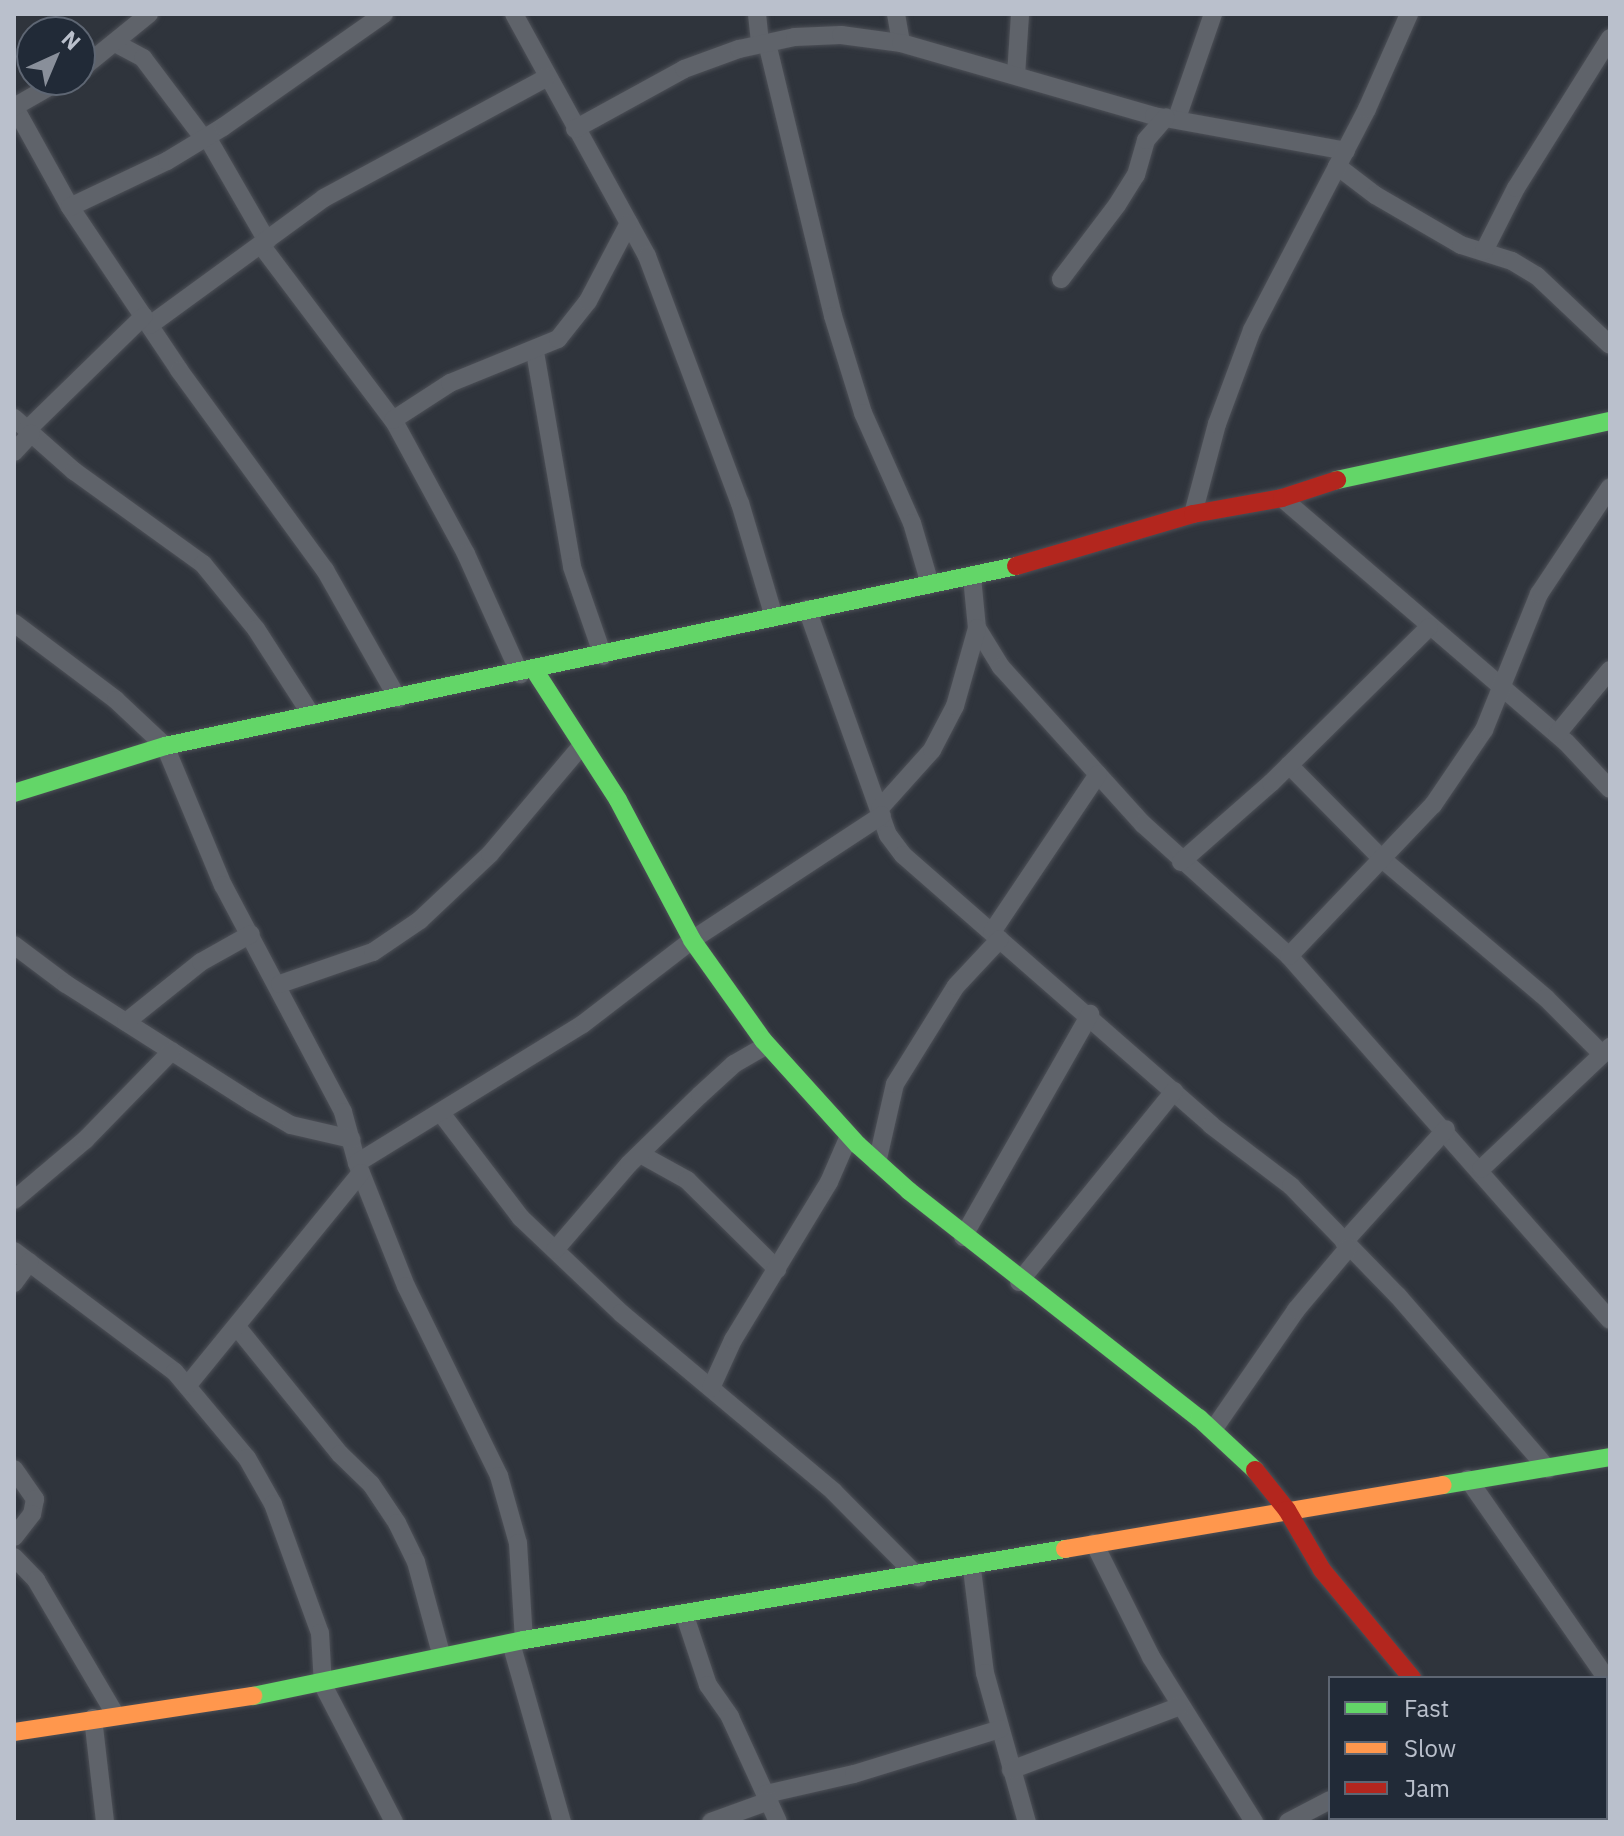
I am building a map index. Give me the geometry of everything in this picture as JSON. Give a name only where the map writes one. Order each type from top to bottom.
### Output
[{"type":"street","points":[[70,207],[205,138],[384,14]]},
{"type":"street","points":[[514,14],[546,78],[629,223],[674,324],[740,503],[774,617]]},
{"type":"street","points":[[757,14],[833,316],[863,413],[912,523],[930,584]]},
{"type":"street","points":[[896,14],[901,43]]},
{"type":"street","points":[[1016,75],[1020,14]]},
{"type":"street","points":[[1061,279],[1136,175],[1146,140],[1171,117],[1213,14]]},
{"type":"street","points":[[1193,514],[1217,424],[1252,330],[1342,158],[1409,14]]},
{"type":"street","points":[[96,59],[117,44],[138,19]]},
{"type":"street","points":[[575,129],[684,69],[763,44],[841,35],[901,43],[1171,117],[1342,158],[1425,225],[1537,276],[1610,345]]},
{"type":"street","points":[[1484,251],[1516,188],[1610,38]]},
{"type":"street","points":[[117,44],[143,58],[205,138],[264,243],[393,420],[528,673],[582,745],[652,858],[692,940],[767,1045],[877,1163],[1019,1282],[1213,1430],[1287,1510],[1322,1570],[1410,1676]]},
{"type":"street","points":[[14,452],[24,427],[147,321],[264,243],[324,198],[546,78]]},
{"type":"street","points":[[40,96],[16,115],[70,207],[147,321],[284,508],[398,699]]},
{"type":"street","points":[[393,420],[450,383],[535,352],[573,324],[629,223]]},
{"type":"street","points":[[535,352],[572,567],[603,656]]},
{"type":"street","points":[[14,793],[165,746],[528,673],[807,609],[972,577],[1072,553],[1193,514],[1282,498],[1388,465],[1610,421]]},
{"type":"street","points":[[24,427],[203,564],[256,629],[312,716]]},
{"type":"street","points":[[1289,956],[1433,805],[1504,691],[1539,594],[1610,487]]},
{"type":"street","points":[[1282,498],[1557,734],[1610,789]]},
{"type":"street","points":[[187,1386],[237,1327],[289,1255],[359,1168],[583,1024],[692,940],[881,812],[932,750],[955,706],[977,628],[972,577]]},
{"type":"street","points":[[807,609],[881,812],[903,855],[1090,1014],[1174,1091],[1291,1186],[1347,1244],[1548,1469]]},
{"type":"street","points":[[14,623],[116,700],[165,746],[223,885],[280,984],[343,1112],[359,1168],[406,1286],[499,1476],[518,1543],[518,1642],[562,1822]]},
{"type":"street","points":[[1181,862],[1289,765],[1429,627]]},
{"type":"street","points":[[977,628],[1001,667],[1098,774],[1181,862],[1289,956],[1446,1129],[1610,1320]]},
{"type":"street","points":[[1557,734],[1610,670]]},
{"type":"street","points":[[280,984],[373,952],[420,920],[490,854],[582,745]]},
{"type":"street","points":[[1289,765],[1381,858],[1546,998],[1602,1054],[1610,1072]]},
{"type":"street","points":[[877,1163],[895,1084],[949,996],[996,936],[1098,774]]},
{"type":"street","points":[[126,1022],[201,962],[251,934]]},
{"type":"street","points":[[14,945],[126,1022],[291,1125],[351,1139]]},
{"type":"street","points":[[963,1237],[1090,1014]]},
{"type":"street","points":[[555,1250],[640,1154],[734,1064],[767,1045]]},
{"type":"street","points":[[14,1200],[85,1140],[172,1051]]},
{"type":"street","points":[[1481,1169],[1602,1054]]},
{"type":"street","points":[[1019,1282],[1174,1091]]},
{"type":"street","points":[[441,1113],[487,1179],[555,1250],[834,1492],[918,1577]]},
{"type":"street","points":[[1213,1430],[1296,1310],[1347,1244],[1446,1129]]},
{"type":"street","points":[[711,1388],[733,1340],[829,1182],[849,1136]]},
{"type":"street","points":[[640,1154],[659,1160],[687,1180],[777,1269]]},
{"type":"street","points":[[14,1283],[22,1256],[138,1341],[187,1386],[247,1458],[273,1504],[320,1633],[323,1685],[394,1822]]},
{"type":"street","points":[[237,1327],[340,1454],[371,1484],[397,1523],[416,1562],[442,1657]]},
{"type":"street","points":[[14,1732],[115,1714],[323,1685],[518,1642],[972,1569],[1094,1543],[1610,1457]]},
{"type":"street","points":[[14,1469],[35,1499],[32,1514],[14,1537]]},
{"type":"street","points":[[1468,1479],[1605,1676]]},
{"type":"street","points":[[1094,1543],[1180,1706],[1254,1822]]},
{"type":"street","points":[[14,1557],[36,1580],[115,1714]]},
{"type":"street","points":[[972,1569],[985,1673],[1027,1822]]},
{"type":"street","points":[[684,1613],[708,1685],[778,1822]]},
{"type":"street","points":[[1011,1770],[1180,1706]]},
{"type":"street","points":[[93,1718],[105,1822]]},
{"type":"street","points":[[711,1822],[768,1798],[1000,1729]]},
{"type":"street","points":[[1288,1822],[1328,1801]]},
{"type":"traffic: fast","points":[[1337,480],[1610,421]]},
{"type":"traffic: fast","points":[[14,793],[165,746],[1016,566]]},
{"type":"traffic: fast","points":[[535,671],[618,800],[692,940],[763,1040],[858,1145],[909,1191],[1199,1418],[1255,1470]]},
{"type":"traffic: fast","points":[[1443,1485],[1610,1457]]},
{"type":"traffic: fast","points":[[253,1696],[524,1640],[1065,1549]]},
{"type":"traffic: slow","points":[[1065,1549],[1443,1485]]},
{"type":"traffic: slow","points":[[14,1732],[253,1696]]},
{"type":"traffic: jam","points":[[1016,566],[1193,514],[1282,498],[1337,480]]},
{"type":"traffic: jam","points":[[1255,1470],[1287,1510],[1322,1570],[1410,1676]]}]
